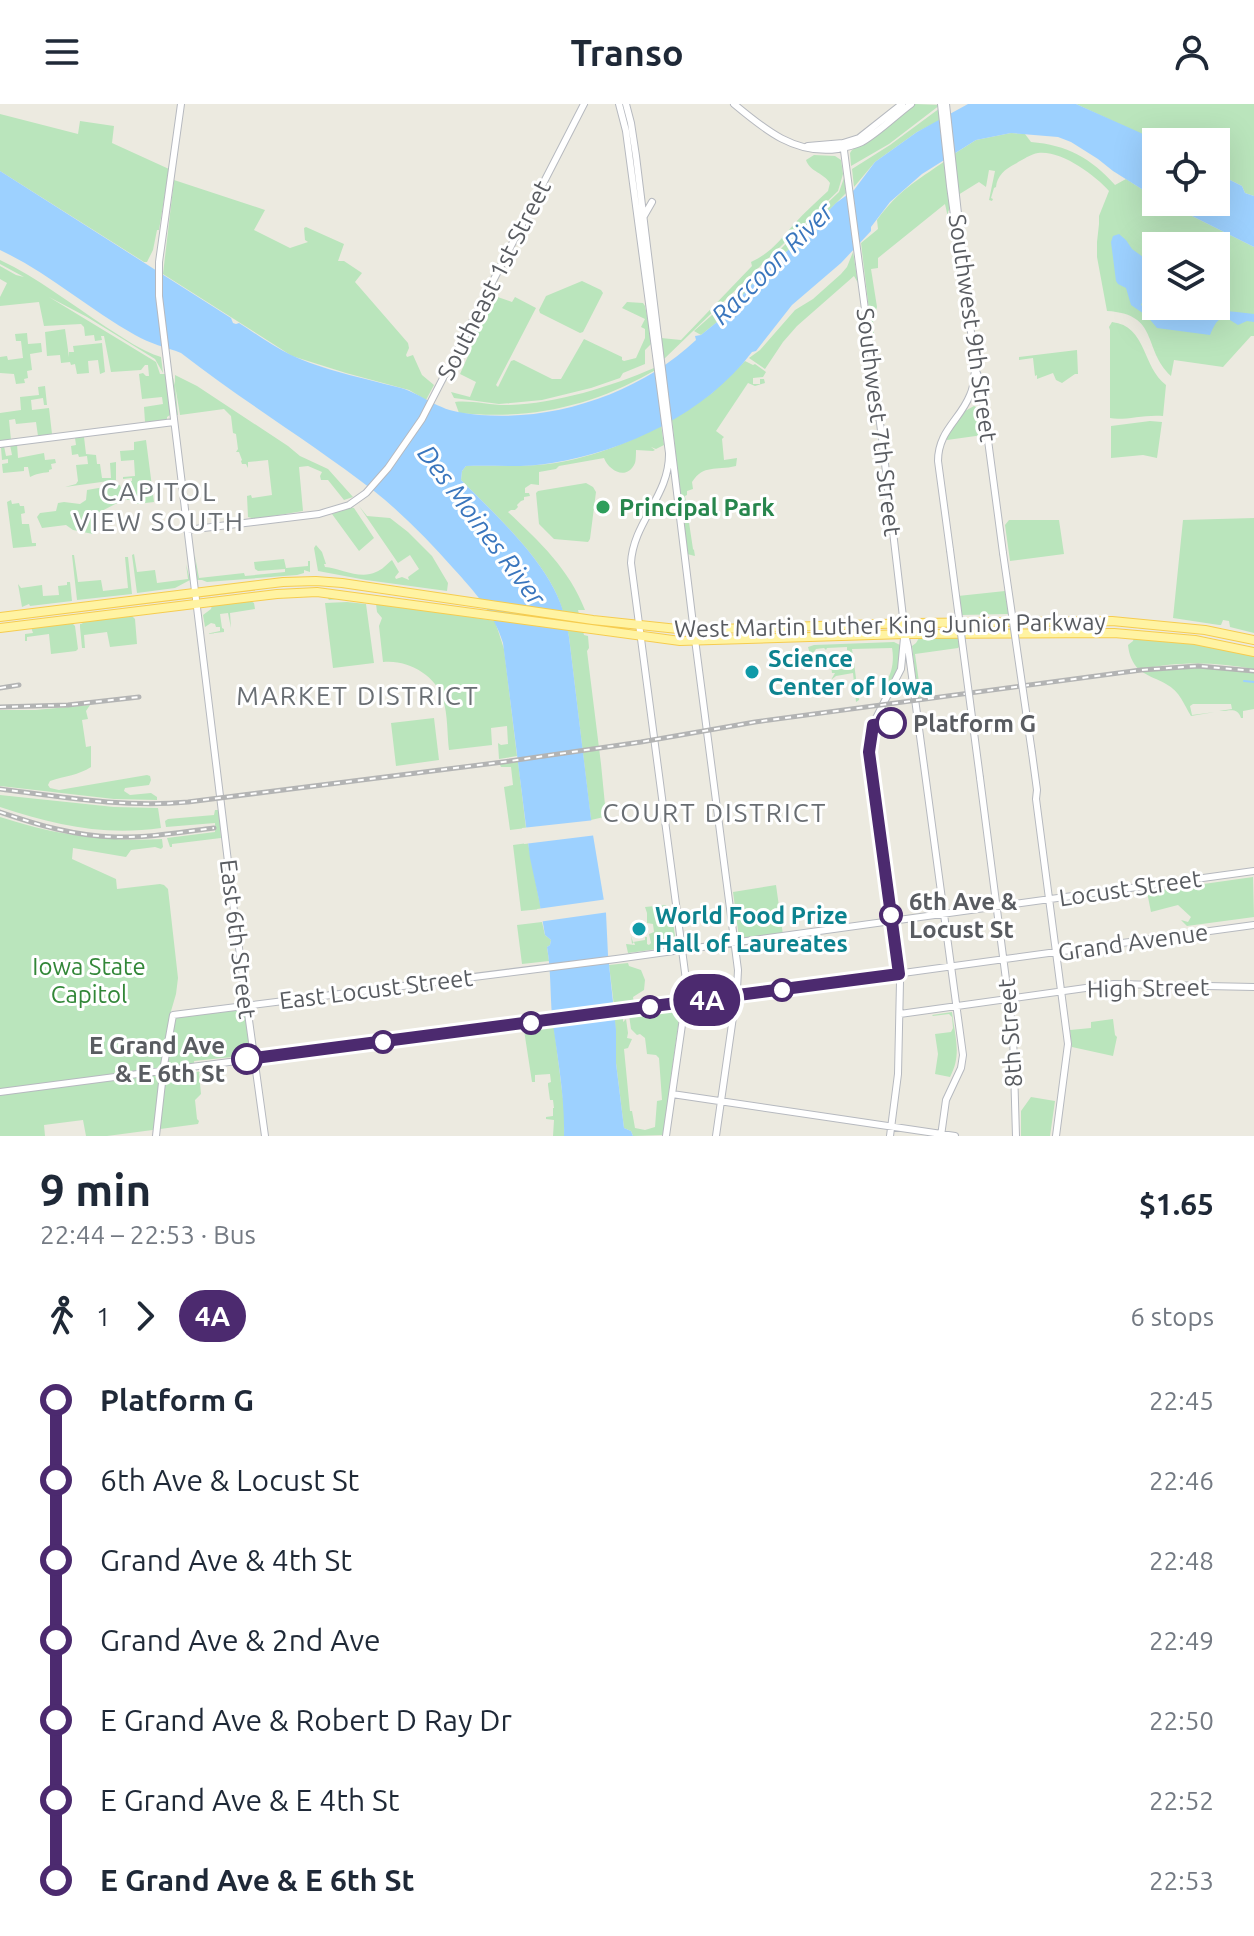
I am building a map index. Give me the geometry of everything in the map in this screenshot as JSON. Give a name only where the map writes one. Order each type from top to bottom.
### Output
[{"type":"main road","name":"East 6th Street","points":[[181,104],[163,231],[159,287],[196,604],[265,1136]]},
{"type":"main road","name":"Southeast 1st Street","points":[[187,530],[320,514],[349,505],[366,493],[399,454],[433,398],[584,104]]},
{"type":"main road","points":[[619,104],[627,137],[651,297],[738,973],[716,1136]]},
{"type":"main road","points":[[626,104],[644,219],[651,297]]},
{"type":"main road","points":[[734,104],[783,141],[800,147],[843,145],[865,140],[911,104]]},
{"type":"main road","name":"Southwest 9th Street","points":[[944,104],[975,369],[980,380],[1032,753],[1068,1046],[1056,1136]]},
{"type":"main road","points":[[843,145],[863,136],[900,105]]},
{"type":"main road","name":"Southwest 7th Street","points":[[843,145],[962,1062],[947,1097],[941,1135]]},
{"type":"main road","points":[[644,219],[652,202]]},
{"type":"main road","name":"8th Street","points":[[975,369],[970,395],[942,437],[938,461],[1014,1038],[1016,1136]]},
{"type":"main road","points":[[0,444],[174,422]]},
{"type":"main road","points":[[666,1136],[686,980],[631,563],[637,534],[666,480],[670,443]]},
{"type":"main road","name":"West Martin Luther King Junior Parkway","points":[[0,617],[195,592],[316,581],[641,626],[694,630],[904,623],[1119,621],[1165,624],[1254,640]]},
{"type":"main road","name":"West Martin Luther King Junior Parkway","points":[[0,628],[285,593],[317,592],[695,642],[961,633],[1147,635],[1254,652]]},
{"type":"main road","points":[[961,633],[971,626],[1002,625],[1009,621]]},
{"type":"main road","points":[[1017,633],[1024,625],[1053,625],[1063,621]]},
{"type":"main road","points":[[890,1136],[898,1074],[899,974],[869,745],[876,718],[901,669],[905,634]]},
{"type":"main road","name":"Locust Street","points":[[578,963],[1254,871]]},
{"type":"main road","name":"Grand Avenue","points":[[0,1092],[1254,925]]},
{"type":"main road","name":"East Locust Street","points":[[163,1070],[173,1015],[578,963]]},
{"type":"main road","name":"High Street","points":[[900,1014],[1118,984],[1254,987]]},
{"type":"main road","points":[[156,1136],[163,1070]]},
{"type":"main road","points":[[672,1094],[955,1136]]},
{"type":"green space","points":[[915,104],[940,105],[889,144],[851,166],[852,150]]},
{"type":"green space","points":[[1076,104],[1254,104],[1254,196],[1245,193],[1242,186],[1230,180],[1230,128],[1142,128],[1142,135]]},
{"type":"green space","points":[[940,108],[941,120],[917,132],[875,162],[854,187],[852,169]]},
{"type":"green space","points":[[0,114],[78,134],[80,121],[114,126],[112,143],[169,169],[159,230],[147,262],[0,171]]},
{"type":"green space","points":[[1011,133],[1025,134],[1031,142],[1078,154],[1115,185],[1126,179],[1142,189],[1142,216],[1192,216],[1224,232],[1142,232],[1142,320],[1230,320],[1230,235],[1254,247],[1254,336],[1223,367],[1174,360],[1171,376],[1162,366],[1143,326],[1124,314],[1107,311],[1097,242],[1099,216],[1109,191],[1067,159],[1038,153],[1002,173],[994,188],[992,201],[989,200],[995,171],[989,170],[986,187],[979,182],[958,195],[954,154],[976,140]]},
{"type":"green space","points":[[814,155],[835,156],[841,160],[843,174],[838,191],[664,359],[661,338],[681,340],[752,266],[751,262],[775,245],[828,191],[830,183],[806,160]]},
{"type":"green space","points":[[945,161],[949,222],[945,204],[878,258],[878,268],[871,269],[877,307],[873,319],[874,336],[861,243],[878,229],[877,220],[893,201]]},
{"type":"green space","points":[[844,178],[846,193],[813,227],[757,279],[722,318],[701,335],[694,331],[839,192]]},
{"type":"green space","points":[[174,180],[265,210],[254,230],[290,248],[308,242],[305,240],[306,227],[344,244],[338,261],[344,261],[362,273],[355,282],[408,343],[407,357],[413,355],[422,375],[434,385],[426,400],[409,390],[292,356],[163,274]]},
{"type":"green space","points":[[853,252],[858,283],[854,276],[797,326],[765,369],[749,358],[760,350],[795,310],[813,299],[841,274]]},
{"type":"green space","points":[[0,260],[41,283],[133,344],[161,357],[163,373],[155,359],[49,297],[156,362],[160,374],[166,374],[170,415],[167,420],[145,422],[144,407],[163,404],[162,397],[142,399],[139,374],[149,376],[148,365],[141,370],[111,372],[104,336],[101,336],[102,340],[95,341],[94,335],[85,336],[81,324],[44,326],[39,302],[0,306],[0,297],[7,283],[0,279],[0,266],[24,277],[0,264]]},
{"type":"green space","points":[[582,281],[603,293],[583,332],[540,313],[546,296]]},
{"type":"green space","points":[[489,294],[512,302],[515,297],[536,308],[496,385],[498,387],[514,360],[552,379],[561,379],[584,339],[622,357],[624,361],[636,358],[645,338],[645,329],[641,327],[645,319],[622,308],[627,302],[643,303],[649,325],[645,302],[647,304],[653,353],[650,331],[651,344],[645,350],[645,364],[623,373],[620,378],[591,388],[542,400],[499,404],[454,398],[451,392],[470,397],[476,382],[460,374],[468,356],[460,351]]},
{"type":"green space","points":[[1112,322],[1132,331],[1152,368],[1166,385],[1163,416],[1110,418],[1109,327]]},
{"type":"green space","points":[[65,329],[69,357],[69,352],[74,352],[73,346],[102,343],[105,372],[100,374],[98,360],[88,361],[89,373],[77,374],[75,364],[61,363],[60,355],[47,356],[45,332]]},
{"type":"green space","points":[[27,333],[28,344],[41,343],[42,352],[30,354],[32,370],[27,371],[25,383],[16,384],[14,374],[0,373],[0,357],[7,356],[8,360],[23,358],[21,341],[16,341],[15,334]]},
{"type":"green space","points":[[1077,350],[1078,374],[1062,383],[1056,380],[1053,373],[1037,379],[1033,358],[1019,360],[1019,357]]},
{"type":"green space","points":[[745,361],[766,372],[763,377],[753,378],[753,384],[760,384],[760,379],[764,379],[765,383],[755,386],[748,383],[716,431],[724,437],[724,460],[737,458],[736,466],[701,473],[692,482],[693,489],[687,491],[685,496],[695,556],[687,554],[672,420],[712,393]]},
{"type":"green space","points":[[654,368],[654,371],[605,395],[558,408],[485,415],[459,413],[455,402],[503,405],[564,398]]},
{"type":"green space","points":[[172,374],[175,385],[178,415],[177,415]]},
{"type":"green space","points":[[175,375],[197,386],[300,456],[328,469],[353,497],[344,500],[328,480],[321,480],[322,472],[308,466],[299,467],[303,511],[255,519],[248,517],[247,496],[272,495],[268,460],[248,462],[248,468],[242,464],[239,452],[236,452],[236,434],[233,433],[231,416],[224,409],[180,415]]},
{"type":"green space","points":[[45,386],[47,405],[44,405],[43,398],[31,400],[32,410],[49,408],[52,434],[38,436],[36,422],[16,424],[15,419],[9,420],[11,440],[0,441],[0,413],[21,410],[20,397],[39,395],[38,387]]},
{"type":"green space","points":[[974,406],[981,414],[985,433],[947,440],[965,411]]},
{"type":"green space","points":[[1162,422],[1157,458],[1143,455],[1111,458],[1111,426]]},
{"type":"green space","points":[[661,425],[664,445],[656,449],[651,447],[653,451],[636,450],[635,463],[627,472],[614,470],[604,458],[539,472],[539,485],[531,484],[525,488],[525,493],[530,496],[524,497],[515,510],[508,512],[562,569],[585,610],[578,610],[584,635],[588,636],[587,651],[606,815],[591,820],[569,637],[559,600],[546,574],[524,546],[461,480],[462,471],[466,466],[563,462],[621,444]]},
{"type":"green space","points":[[84,437],[86,454],[96,455],[102,478],[111,478],[110,463],[116,462],[116,480],[65,487],[78,481],[76,465],[88,464],[87,456],[72,455],[71,446],[76,445],[75,438]]},
{"type":"green space","points":[[146,440],[154,502],[137,504],[138,496],[127,500],[124,482],[132,481],[132,478],[123,479],[135,476],[134,460],[121,461],[120,451],[134,450],[134,442]]},
{"type":"green space","points":[[17,444],[18,458],[44,453],[45,460],[55,459],[56,463],[51,464],[49,472],[30,477],[28,467],[24,467],[24,471],[3,473],[2,464],[8,463],[8,459],[2,460],[1,448],[4,446],[6,456],[12,455],[10,445]]},
{"type":"green space","points":[[586,483],[596,492],[590,539],[588,542],[554,539],[539,524],[536,493]]},
{"type":"green space","points":[[120,485],[121,501],[98,513],[93,534],[73,530],[66,525],[42,528],[37,517],[40,513],[56,511],[58,503],[80,504],[86,500],[87,490]]},
{"type":"green space","points":[[11,500],[12,504],[24,506],[22,524],[29,524],[32,543],[36,546],[13,548],[7,502]]},
{"type":"green space","points":[[359,506],[367,516],[390,518],[408,532],[432,556],[448,583],[447,591],[318,571],[316,545],[322,552],[325,567],[350,573],[370,574],[392,560],[399,572],[396,579],[402,577],[409,580],[408,577],[419,569],[410,555],[398,563]]},
{"type":"green space","points":[[354,508],[374,538],[359,551],[332,514]]},
{"type":"green space","points":[[1254,518],[1254,633],[1230,627],[1229,621],[1223,620],[1219,625],[1173,618],[1183,520]]},
{"type":"green space","points":[[1009,520],[1059,520],[1064,554],[1010,561],[1005,525]]},
{"type":"green space","points":[[134,554],[137,572],[155,570],[157,583],[188,579],[186,564],[190,580],[175,588],[137,593]]},
{"type":"green space","points":[[72,555],[78,582],[101,580],[103,591],[128,588],[125,557],[128,557],[132,594],[77,600]]},
{"type":"green space","points":[[195,556],[199,578],[285,572],[285,569],[258,571],[254,562],[284,559],[286,568],[308,566],[310,561],[310,572],[304,570],[304,573],[297,575],[207,582],[197,580]]},
{"type":"green space","points":[[70,582],[72,601],[22,607],[18,584],[21,588],[42,585],[43,596],[59,595],[58,586],[67,585]]},
{"type":"green space","points":[[1005,591],[1009,614],[961,615],[958,596]]},
{"type":"green space","points":[[332,596],[495,621],[504,649],[517,756],[499,759],[498,743],[508,744],[507,726],[491,728],[492,745],[449,750],[445,705],[434,683],[411,666],[383,662],[379,626],[382,618],[376,604],[329,600],[327,597]]},
{"type":"green space","points":[[249,600],[254,603],[255,609],[230,613],[231,628],[228,613],[220,614],[224,632],[206,634],[220,631],[215,624],[205,627],[203,615],[212,605]]},
{"type":"green space","points":[[325,603],[366,604],[374,663],[333,668]]},
{"type":"green space","points":[[131,615],[135,619],[137,644],[110,647],[107,632],[84,635],[85,648],[82,648],[80,624],[83,621]]},
{"type":"green space","points":[[71,622],[75,626],[76,651],[51,654],[49,634],[27,637],[25,641],[25,634],[33,633],[31,627]]},
{"type":"green space","points":[[1134,637],[1183,642],[1254,656],[1254,669],[1196,664],[1139,670],[1128,649]]},
{"type":"green space","points":[[919,638],[959,639],[958,648],[915,654],[918,683],[923,696],[922,699],[918,698],[912,646]]},
{"type":"green space","points":[[894,642],[902,646],[897,672],[890,685],[885,682],[892,666],[892,648],[852,649],[859,700],[856,702],[853,673],[831,680],[835,673],[828,664],[827,654],[832,654],[830,661],[833,663],[838,661],[836,653],[844,653],[841,661],[844,663],[850,661],[847,647],[816,649],[810,654],[808,647],[814,645]]},
{"type":"green space","points":[[1178,668],[1254,673],[1254,709],[1243,711],[1241,718],[1235,711],[1219,711],[1232,709],[1231,704],[1193,704],[1190,706],[1192,715],[1215,712],[1191,716],[1175,690],[1141,671]]},
{"type":"green space","points":[[90,705],[86,711],[88,719],[82,720],[86,747],[91,746],[91,767],[50,781],[50,788],[59,790],[147,775],[151,780],[149,785],[125,788],[124,791],[130,795],[151,793],[157,800],[114,799],[0,786],[0,710]]},
{"type":"green space","points":[[434,718],[439,760],[396,766],[391,723]]},
{"type":"green space","points":[[518,761],[526,828],[510,830],[504,787],[513,785],[511,767],[501,767],[499,763]]},
{"type":"green space","points":[[0,795],[114,807],[158,808],[161,828],[119,831],[59,824],[0,807]]},
{"type":"green space","points":[[215,810],[219,812],[221,838],[172,844],[170,847],[167,838],[215,832],[215,823],[166,827],[165,821],[214,815]]},
{"type":"green space","name":"Iowa State Capitol","points":[[0,817],[80,836],[162,839],[161,849],[131,850],[126,857],[73,848],[72,859],[116,879],[117,889],[160,884],[168,889],[178,978],[169,1018],[244,1010],[251,1055],[194,1061],[195,1072],[206,1071],[207,1074],[199,1073],[201,1094],[195,1100],[198,1124],[86,1136],[83,1120],[44,1125],[45,1136],[0,1136]]},
{"type":"green space","points":[[528,843],[541,909],[521,911],[513,845]]},
{"type":"green space","points":[[1253,877],[1254,917],[1187,926],[1181,920],[1188,922],[1191,917],[1178,905],[1151,912],[1147,892]]},
{"type":"green space","points":[[776,885],[783,935],[739,938],[733,892]]},
{"type":"green space","points":[[645,907],[671,907],[676,943],[672,947],[628,953],[626,944],[635,945],[634,942],[632,944],[631,936],[633,942],[647,937],[647,944],[651,943],[649,934],[654,932],[653,924],[647,923]]},
{"type":"green space","points":[[542,922],[545,935],[551,940],[547,947],[549,961],[522,964],[517,925]]},
{"type":"green space","points":[[628,963],[641,970],[645,980],[644,990],[633,997],[634,1004],[614,1006],[609,965]]},
{"type":"green space","points":[[674,1008],[680,1012],[663,1135],[633,1136],[631,1131],[624,1128],[616,1063],[615,1019],[623,1018],[623,1022],[626,1019],[627,1038],[632,1039],[628,1048],[624,1049],[630,1111],[635,1128],[645,1130],[655,1127],[657,1101],[662,1100],[659,1058],[647,1054],[645,1038],[631,1029],[629,1015]]},
{"type":"green space","points":[[952,1012],[957,1053],[950,1077],[935,1074],[938,1054],[935,1034],[951,1032],[952,1017],[949,1014],[932,1015]]},
{"type":"green space","points":[[1113,1019],[1117,1037],[1113,1056],[1072,1047],[1070,1030],[1091,1028],[1091,1022]]},
{"type":"green space","points":[[554,1027],[564,1107],[564,1136],[553,1136],[554,1120],[546,1119],[553,1116],[554,1108],[548,1085],[551,1082],[550,1074],[535,1075],[535,1082],[532,1082],[524,1030]]},
{"type":"green space","points":[[1031,1097],[1055,1101],[1050,1136],[1021,1136],[1021,1111]]},
{"type":"water","name":"Des Moines River","points":[[968,104],[1076,104],[1142,134],[1142,189],[1071,142],[1058,137],[1011,133],[976,140],[922,174],[890,202],[871,231],[841,263],[792,305],[756,351],[688,411],[636,439],[580,457],[531,465],[466,466],[462,471],[461,480],[512,532],[546,574],[559,600],[569,637],[593,835],[606,913],[616,1063],[624,1128],[631,1131],[633,1136],[564,1136],[547,947],[551,940],[545,935],[530,858],[503,643],[489,612],[415,528],[350,473],[181,353],[135,335],[0,250],[0,171],[231,318],[233,323],[239,323],[291,355],[329,369],[405,389],[450,410],[489,416],[521,415],[554,411],[616,392],[672,360],[696,340],[695,336],[701,335],[722,318],[757,279],[836,203],[854,190],[875,162],[917,132]]},
{"type":"water","points":[[1230,180],[1242,186],[1245,193],[1254,196],[1254,247],[1230,235],[1230,232],[1192,216],[1230,216]]},
{"type":"water","points":[[1119,234],[1142,256],[1142,313],[1131,305],[1126,288],[1116,281],[1113,236]]},
{"type":"water","points":[[1230,311],[1254,314],[1254,322],[1238,325],[1229,320]]},
{"type":"water","points":[[1150,320],[1219,320],[1210,335],[1157,328]]},
{"type":"pier","points":[[595,820],[597,835],[524,844],[522,828]]},
{"type":"pier","points":[[608,899],[609,912],[538,922],[537,909]]},
{"type":"waterway","points":[[1244,681],[1254,682]]},
{"type":"railway","points":[[0,789],[117,803],[188,802],[503,762],[755,722],[1141,670],[1198,666],[1254,671]]},
{"type":"railway","points":[[0,688],[19,685]]},
{"type":"railway","points":[[0,707],[68,705],[139,697]]},
{"type":"railway","points":[[0,812],[57,829],[100,836],[140,837],[214,828]]},
{"type":"bus line","name":"4A","points":[[247,1059],[899,974],[869,752],[873,725],[891,723]]},
{"type":"place","name":"Principal Park","points":[[603,507]]},
{"type":"place","name":"Science Center of Iowa","points":[[752,672]]},
{"type":"place","name":"Platform G","points":[[891,723]]},
{"type":"place","name":"6th Ave & Locust St","points":[[891,915]]},
{"type":"place","name":"World Food Prize Hall of Laureates","points":[[639,929]]},
{"type":"place","name":"E Grand Ave & E 6th St","points":[[247,1059]]},
{"type":"district","name":"CAPITOL VIEW SOUTH","points":[[159,506]]},
{"type":"district","name":"MARKET DISTRICT","points":[[358,695]]},
{"type":"district","name":"COURT DISTRICT","points":[[715,812]]},
{"type":"water label","name":"Raccoon River","points":[[772,263]]}]
